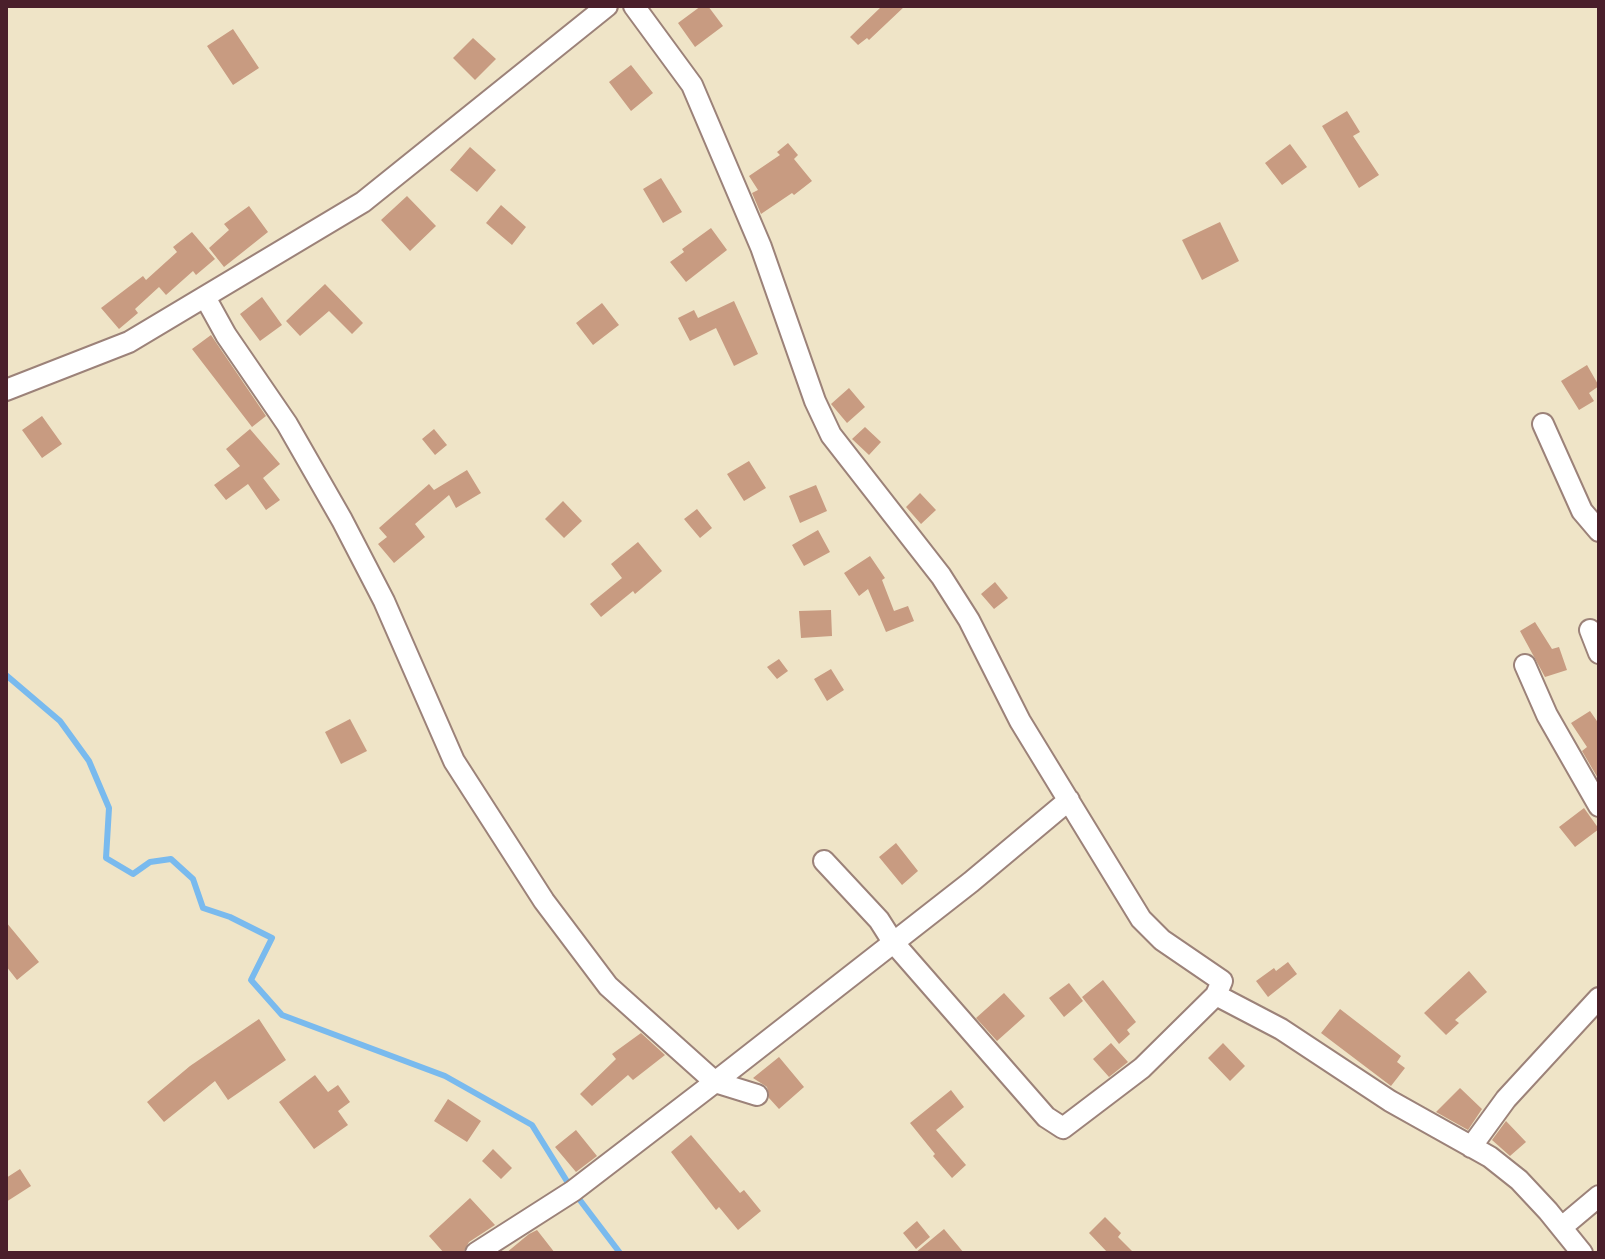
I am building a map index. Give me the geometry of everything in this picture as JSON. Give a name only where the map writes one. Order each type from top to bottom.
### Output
[{"type":"street","points":[[6,390],[129,342],[363,202],[607,6]]},
{"type":"street","points":[[634,6],[692,85],[761,247],[815,401],[831,435],[941,576],[969,620],[1020,721],[1141,919],[1162,940],[1222,981],[1216,995],[1142,1068],[1063,1128],[1046,1117],[893,942],[879,920],[824,861]]},
{"type":"street","points":[[205,297],[226,335],[287,424],[342,520],[384,601],[454,761],[544,901],[608,986],[715,1082],[757,1095]]},
{"type":"street","points":[[1543,424],[1582,511],[1596,521]]},
{"type":"street","points":[[1590,630],[1599,653]]},
{"type":"street","points":[[1525,665],[1547,715],[1599,806]]},
{"type":"street","points":[[476,1253],[573,1191],[971,882],[1069,800]]},
{"type":"street","points":[[1216,995],[1281,1029],[1390,1101],[1490,1157],[1519,1180],[1582,1253]]},
{"type":"street","points":[[1471,1147],[1506,1099],[1599,998]]},
{"type":"street","points":[[1562,1227],[1599,1196]]},
{"type":"building","points":[[701,6],[708,6],[723,26],[695,47],[678,23]]},
{"type":"building","points":[[882,6],[905,6],[869,40],[867,38],[858,45],[850,37]]},
{"type":"building","points":[[233,29],[259,68],[233,85],[207,46]]},
{"type":"building","points":[[473,38],[496,59],[475,80],[453,58]]},
{"type":"building","points":[[631,65],[653,93],[631,111],[609,82]]},
{"type":"building","points":[[1347,111],[1360,132],[1353,136],[1379,175],[1359,188],[1322,126]]},
{"type":"building","points":[[788,143],[798,155],[794,159],[812,181],[761,214],[752,193],[758,190],[749,176],[780,155],[777,152]]},
{"type":"building","points":[[1290,144],[1307,167],[1282,185],[1265,163]]},
{"type":"building","points":[[470,147],[496,170],[477,192],[450,170]]},
{"type":"building","points":[[661,178],[682,212],[663,223],[643,189]]},
{"type":"building","points":[[407,196],[436,226],[410,251],[381,220]]},
{"type":"building","points":[[501,205],[526,227],[512,245],[486,223]]},
{"type":"building","points":[[249,206],[268,232],[224,267],[209,248],[229,230],[224,224]]},
{"type":"building","points":[[1220,222],[1239,261],[1202,280],[1182,240]]},
{"type":"building","points":[[711,228],[727,250],[686,282],[670,262]]},
{"type":"building","points":[[192,232],[215,259],[196,275],[193,271],[166,295],[159,287],[135,309],[138,313],[119,329],[101,308],[143,276],[146,280],[177,252],[173,247]]},
{"type":"building","points":[[325,284],[363,323],[352,334],[329,311],[300,336],[286,321]]},
{"type":"building","points":[[262,297],[282,325],[260,341],[240,314]]},
{"type":"building","points":[[734,301],[758,354],[734,366],[716,328],[690,341],[678,318],[694,310],[698,318]]},
{"type":"building","points":[[602,303],[619,325],[593,345],[576,323]]},
{"type":"building","points":[[211,335],[266,416],[252,427],[192,349]]},
{"type":"building","points":[[1587,365],[1599,386],[1589,393],[1594,401],[1579,410],[1561,381]]},
{"type":"building","points":[[849,388],[865,407],[847,423],[831,404]]},
{"type":"building","points":[[42,416],[62,444],[42,458],[22,430]]},
{"type":"building","points":[[865,427],[881,442],[869,455],[852,439]]},
{"type":"building","points":[[250,429],[280,464],[263,478],[280,500],[266,510],[248,484],[226,500],[214,485],[240,466],[226,449]]},
{"type":"building","points":[[434,429],[447,445],[435,455],[422,439]]},
{"type":"building","points":[[749,461],[766,488],[744,501],[727,474]]},
{"type":"building","points":[[467,470],[481,493],[456,508],[449,495],[415,524],[425,537],[394,563],[378,544],[387,537],[379,528],[429,484],[434,490]]},
{"type":"building","points":[[816,485],[827,511],[800,523],[789,496]]},
{"type":"building","points":[[920,493],[936,510],[921,524],[906,507]]},
{"type":"building","points":[[563,501],[582,521],[564,538],[545,519]]},
{"type":"building","points":[[697,509],[712,528],[700,538],[684,519]]},
{"type":"building","points":[[818,530],[830,552],[804,566],[792,545]]},
{"type":"building","points":[[638,542],[662,571],[601,617],[590,604],[622,578],[611,564]]},
{"type":"building","points":[[870,556],[885,578],[882,580],[894,611],[908,606],[914,621],[886,632],[868,589],[859,596],[844,573]]},
{"type":"building","points":[[995,582],[1008,598],[994,609],[981,594]]},
{"type":"building","points":[[831,610],[832,636],[801,638],[799,611]]},
{"type":"building","points":[[1535,622],[1552,649],[1559,647],[1567,670],[1545,677],[1520,631]]},
{"type":"building","points":[[779,659],[788,671],[777,679],[767,667]]},
{"type":"building","points":[[831,669],[844,690],[827,701],[814,679]]},
{"type":"building","points":[[1590,711],[1599,724],[1599,780],[1582,751],[1587,747],[1571,723]]},
{"type":"building","points":[[350,719],[367,751],[341,764],[325,732]]},
{"type":"building","points":[[1584,808],[1599,829],[1575,847],[1559,827]]},
{"type":"building","points":[[896,843],[918,871],[902,885],[879,857]]},
{"type":"building","points":[[6,922],[39,962],[17,980],[6,966]]},
{"type":"building","points":[[1288,962],[1297,974],[1268,997],[1256,981]]},
{"type":"building","points":[[1469,971],[1487,992],[1455,1020],[1459,1023],[1446,1035],[1424,1013]]},
{"type":"building","points":[[1103,980],[1136,1022],[1127,1030],[1130,1034],[1119,1044],[1082,997]]},
{"type":"building","points":[[1069,983],[1083,1001],[1064,1017],[1049,998]]},
{"type":"building","points":[[1004,993],[1025,1016],[997,1041],[976,1018]]},
{"type":"building","points":[[1340,1009],[1401,1056],[1397,1062],[1405,1068],[1391,1086],[1321,1033]]},
{"type":"building","points":[[259,1019],[286,1060],[228,1100],[215,1081],[164,1122],[147,1102],[190,1066]]},
{"type":"building","points":[[641,1033],[665,1055],[633,1080],[628,1075],[592,1106],[580,1094],[616,1059],[612,1054]]},
{"type":"building","points":[[1111,1043],[1128,1062],[1109,1077],[1093,1059]]},
{"type":"building","points":[[1223,1043],[1245,1066],[1230,1081],[1208,1058]]},
{"type":"building","points":[[779,1057],[804,1087],[779,1109],[769,1098],[767,1087],[753,1078]]},
{"type":"building","points":[[315,1075],[328,1092],[338,1085],[350,1102],[338,1111],[348,1125],[314,1149],[279,1102]]},
{"type":"building","points":[[1460,1088],[1482,1109],[1468,1130],[1436,1112]]},
{"type":"building","points":[[951,1090],[964,1107],[936,1130],[966,1165],[952,1178],[910,1123]]},
{"type":"building","points":[[448,1099],[481,1121],[467,1142],[434,1121]]},
{"type":"building","points":[[1506,1121],[1526,1142],[1510,1156],[1492,1140]]},
{"type":"building","points":[[576,1130],[597,1156],[576,1172],[555,1147]]},
{"type":"building","points":[[691,1135],[740,1193],[744,1190],[761,1211],[738,1230],[719,1207],[716,1210],[671,1152]]},
{"type":"building","points":[[493,1149],[512,1168],[501,1179],[482,1161]]},
{"type":"building","points":[[20,1169],[31,1186],[6,1202],[6,1178]]},
{"type":"building","points":[[470,1198],[495,1225],[469,1242],[463,1253],[444,1253],[429,1236]]},
{"type":"building","points":[[1105,1217],[1121,1233],[1118,1237],[1134,1253],[1108,1253],[1089,1233]]},
{"type":"building","points":[[917,1221],[930,1237],[916,1249],[903,1233]]},
{"type":"building","points":[[944,1229],[964,1253],[915,1253]]},
{"type":"building","points":[[537,1230],[555,1253],[506,1253],[529,1234]]},
{"type":"waterway","points":[[6,675],[60,721],[89,761],[109,808],[106,858],[133,874],[150,862],[171,859],[193,879],[203,908],[230,917],[272,938],[251,980],[282,1015],[445,1076],[532,1125],[573,1191],[620,1253]]}]
